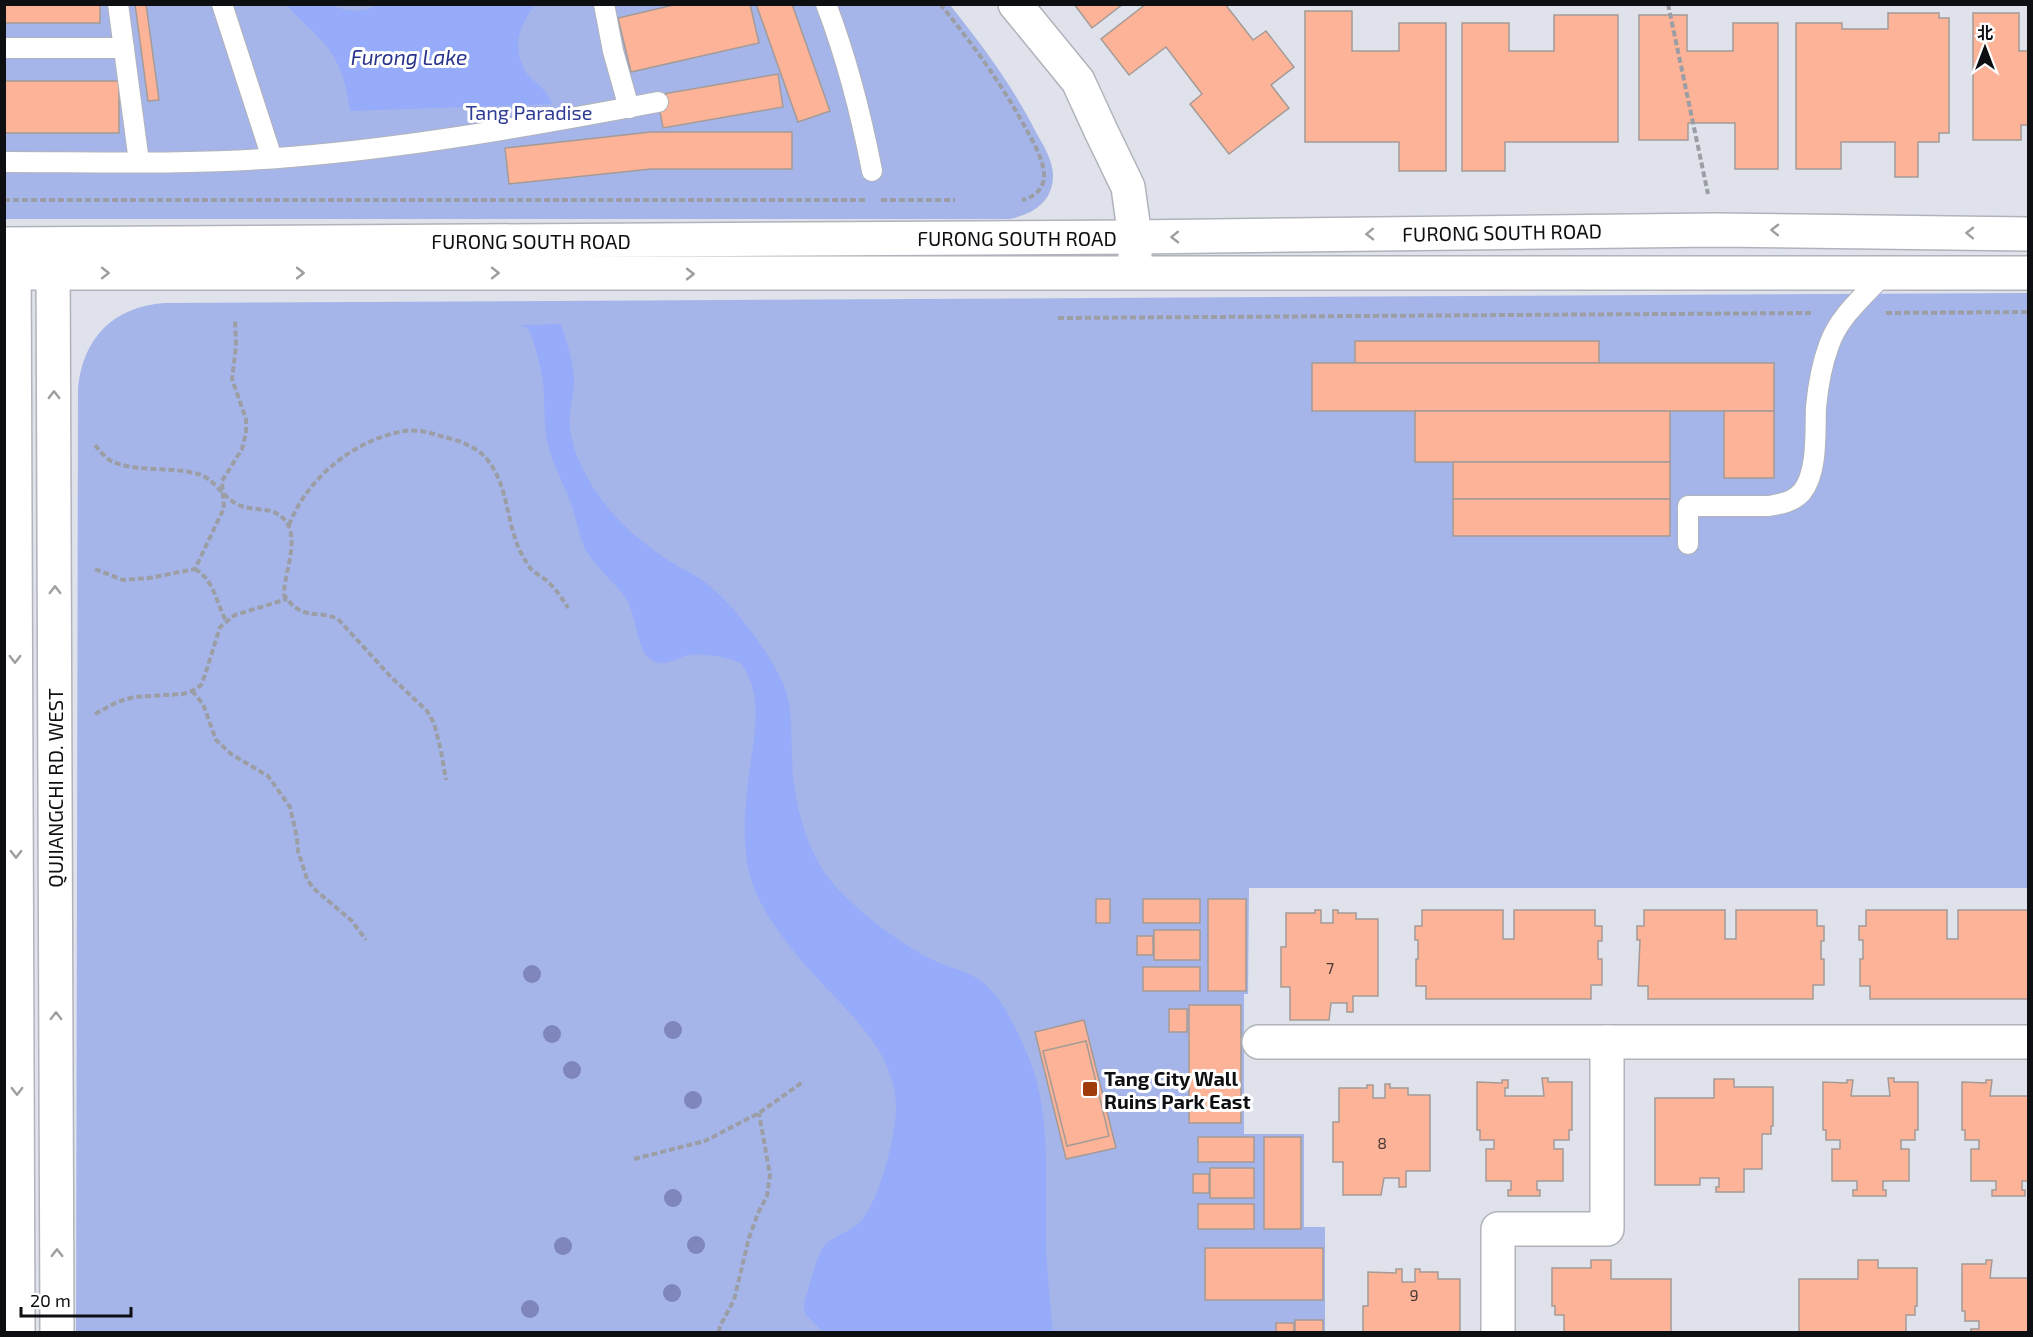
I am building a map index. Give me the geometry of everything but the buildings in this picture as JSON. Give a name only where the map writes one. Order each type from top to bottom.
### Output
[{"type":"main road","points":[[1015,4],[1078,81],[1128,188],[1135,237],[1136,274]]},
{"type":"main road","name":"FURONG SOUTH ROAD","points":[[53,258],[1135,237],[1716,230],[2028,234]]},
{"type":"main road","name":"FURONG SOUTH ROAD","points":[[9,258],[1136,274],[2028,273]]},
{"type":"main road","name":"QUJIANGCHI RD. WEST","points":[[9,258],[11,1044],[18,1332]]},
{"type":"main road","name":"QUJIANGCHI RD. WEST","points":[[53,258],[57,1332]]},
{"type":"main road","points":[[1259,1042],[2028,1041]]},
{"type":"main road","points":[[1498,1332],[1498,1229],[1607,1229],[1607,1042]]},
{"type":"lane","points":[[118,4],[140,162]]},
{"type":"lane","points":[[222,4],[272,158]]},
{"type":"lane","points":[[604,4],[613,51],[629,108]]},
{"type":"lane","points":[[826,4],[841,44],[858,105],[872,171]]},
{"type":"lane","points":[[4,48],[124,48]]},
{"type":"lane","points":[[4,162],[203,162],[272,158],[378,148],[465,136],[658,102]]},
{"type":"lane","points":[[1688,544],[1688,506],[1769,506],[1794,499],[1802,491],[1808,480],[1813,456],[1818,392],[1825,359],[1835,331],[1847,313],[1885,273]]},
{"type":"path","points":[[940,4],[993,74],[1034,144],[1044,174],[1043,183],[1032,197],[1015,200]]},
{"type":"path","points":[[1668,4],[1707,190]]},
{"type":"path","points":[[4,200],[956,200]]},
{"type":"path","points":[[1058,318],[2028,312]]},
{"type":"path","points":[[195,569],[224,508],[222,482],[242,448],[246,433],[246,419],[232,379],[236,346],[235,319]]},
{"type":"path","points":[[288,526],[307,494],[337,460],[351,452],[373,441],[404,431],[421,431],[455,439],[483,455],[492,466],[507,504],[516,541],[523,555],[532,570],[554,588],[568,608]]},
{"type":"path","points":[[95,446],[108,459],[122,464],[145,469],[186,471],[209,478],[223,494],[242,506],[268,510],[281,516],[288,526],[291,538],[284,595],[290,604],[307,614],[331,616],[338,619],[390,676],[427,711],[434,723],[440,743],[446,780]]},
{"type":"path","points":[[95,569],[123,580],[195,569],[205,574],[211,583],[226,621]]},
{"type":"path","points":[[95,714],[117,702],[134,697],[183,694],[192,691],[201,685],[219,627],[235,615],[287,599]]},
{"type":"path","points":[[192,691],[203,704],[216,740],[231,754],[268,776],[290,807],[298,850],[307,879],[313,888],[352,921],[366,940]]},
{"type":"path","points":[[634,1159],[705,1141],[759,1113],[804,1081]]},
{"type":"path","points":[[719,1332],[734,1299],[749,1238],[767,1196],[770,1175],[759,1113]]},
{"type":"green space","name":"Tang Paradise","points":[[4,5],[950,5],[997,68],[1029,118],[1050,159],[1052,184],[1046,199],[1034,210],[1009,219],[5,219]]},
{"type":"green space","points":[[2028,293],[2028,888],[1249,888],[1248,994],[1244,994],[1244,1134],[1304,1134],[1304,1227],[1325,1227],[1325,1332],[76,1332],[78,388],[86,354],[104,328],[116,318],[146,306],[164,303]]},
{"type":"water","name":"Furong Lake","points":[[378,4],[535,5],[524,21],[518,48],[528,75],[553,104],[350,111],[345,83],[334,57],[323,42],[287,5],[330,5],[356,11],[369,9]]},
{"type":"water","points":[[561,324],[574,376],[570,409],[571,433],[578,459],[589,480],[608,507],[631,532],[657,553],[703,581],[728,603],[758,641],[781,679],[789,707],[793,772],[798,805],[807,838],[822,868],[851,902],[891,934],[931,959],[966,973],[985,984],[1004,1007],[1014,1025],[1034,1073],[1043,1119],[1047,1260],[1053,1332],[823,1332],[805,1314],[805,1299],[822,1249],[830,1241],[860,1222],[874,1200],[886,1166],[896,1117],[894,1086],[879,1051],[856,1020],[809,970],[787,942],[773,923],[753,886],[746,851],[745,814],[756,708],[755,698],[745,670],[736,661],[714,656],[688,655],[664,663],[649,658],[641,647],[626,599],[585,549],[573,509],[548,444],[543,381],[536,349],[531,334],[521,325]]},
{"type":"place","name":"Tang City Wall Ruins Park East","points":[[1090,1089]]}]
